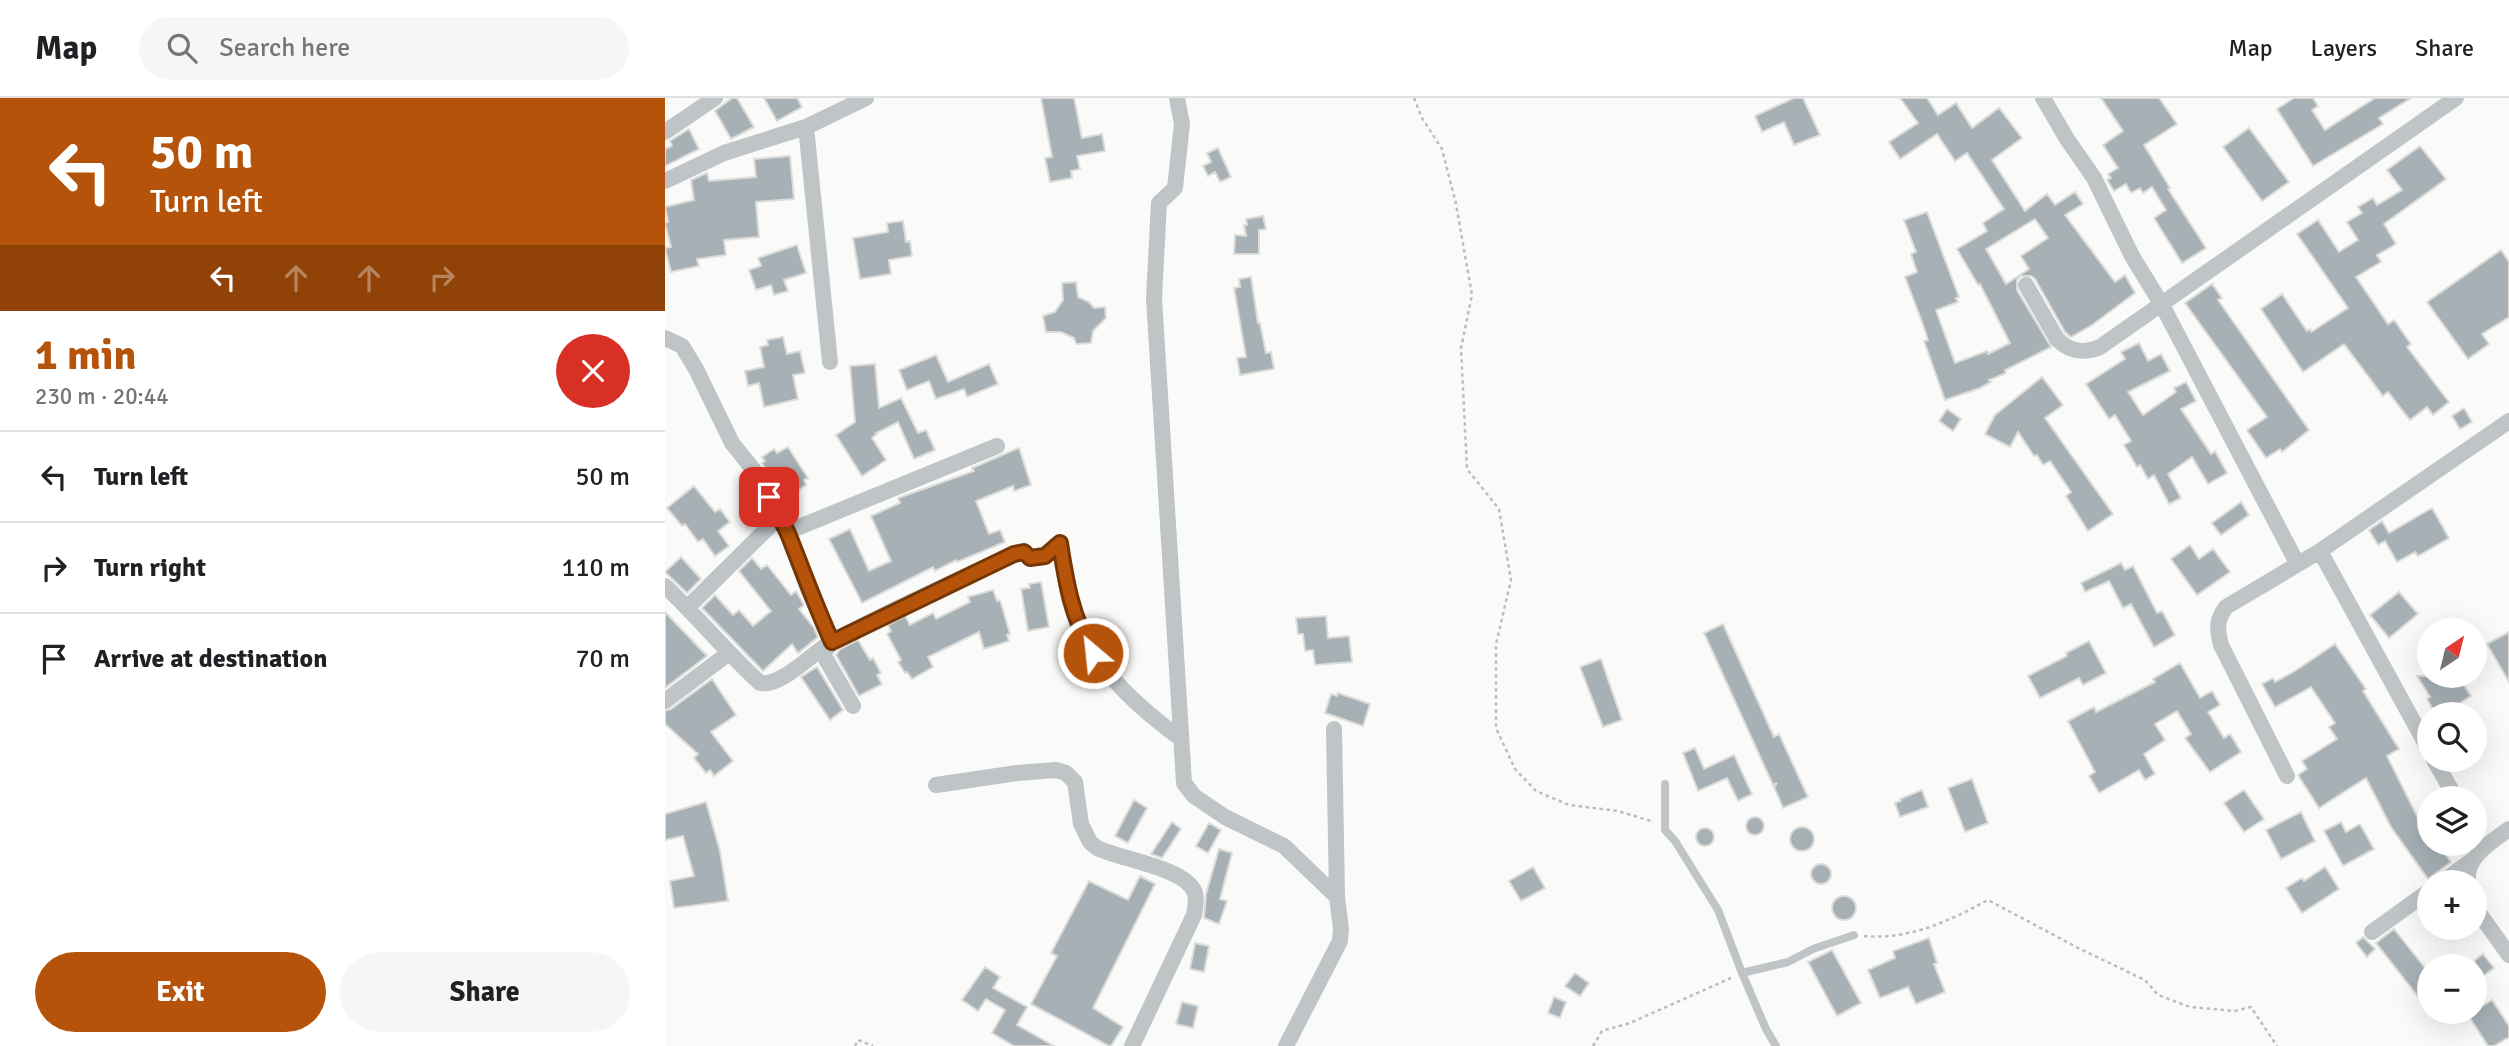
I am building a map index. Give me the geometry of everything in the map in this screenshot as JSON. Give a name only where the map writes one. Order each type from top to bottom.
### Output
[{"type":"street","points":[[665,132],[715,98]]},
{"type":"street","points":[[665,181],[724,153],[806,127],[866,98]]},
{"type":"street","points":[[1177,98],[1182,124],[1175,188],[1159,203],[1154,298],[1184,783],[1194,796],[1225,817],[1285,846],[1337,897]]},
{"type":"street","points":[[2043,98],[2094,178],[2132,256],[2162,305],[2297,563]]},
{"type":"street","points":[[2026,285],[2063,346],[2081,352],[2100,346],[2456,98]]},
{"type":"street","points":[[806,127],[829,362]]},
{"type":"street","points":[[665,338],[682,346],[732,443],[766,488],[832,642]]},
{"type":"street","points":[[2287,776],[2221,645],[2218,617],[2226,607],[2320,551],[2509,421]]},
{"type":"street","points":[[688,607],[783,525],[997,446]]},
{"type":"street","points":[[665,586],[688,607],[729,653],[758,681],[766,684],[789,673],[832,642],[1014,554],[1024,552],[1030,558],[1045,556],[1060,543],[1069,599],[1085,640],[1100,665],[1156,721],[1180,738]]},
{"type":"street","points":[[2320,551],[2417,728]]},
{"type":"street","points":[[832,642],[823,654],[853,706]]},
{"type":"street","points":[[665,701],[729,653]]},
{"type":"street","points":[[1286,1046],[1340,941],[1334,729]]},
{"type":"street","points":[[936,785],[1017,773],[1056,770],[1066,773],[1075,782],[1081,824],[1090,842],[1110,854],[1148,863],[1175,874],[1193,888],[1196,899],[1194,915],[1132,1046]]},
{"type":"street","points":[[2487,847],[2509,829]]},
{"type":"street","points":[[2457,870],[2475,856]]},
{"type":"street","points":[[2372,932],[2417,900]]},
{"type":"street","points":[[2487,924],[2509,955]]},
{"type":"lane","points":[[1665,784],[1665,830],[1675,841],[1718,910],[1742,973],[1776,1046]]},
{"type":"lane","points":[[1742,973],[1788,962],[1854,935]]},
{"type":"path","points":[[1414,98],[1422,118],[1442,149],[1456,204],[1472,295],[1461,348],[1467,469],[1499,509],[1511,580],[1496,644],[1496,728],[1515,769],[1536,791],[1569,805],[1618,811],[1660,824],[1675,841]]},
{"type":"path","points":[[1854,935],[1885,938],[1913,933],[1955,918],[1988,900],[2145,980],[2158,995],[2190,1007],[2235,1011],[2251,1007],[2277,1046]]},
{"type":"path","points":[[1593,1046],[1602,1031],[1630,1024],[1742,973]]},
{"type":"path","points":[[855,1046],[858,1040],[873,1046]]},
{"type":"building","points":[[732,98],[737,98],[754,127],[731,139],[715,111]]},
{"type":"building","points":[[764,98],[797,98],[802,107],[777,121]]},
{"type":"building","points":[[1041,98],[1074,98],[1082,138],[1102,134],[1105,151],[1077,156],[1080,169],[1071,171],[1072,178],[1050,182],[1045,158],[1052,157]]},
{"type":"building","points":[[1794,98],[1803,98],[1820,135],[1794,145],[1784,122],[1762,132],[1755,116]]},
{"type":"building","points":[[1900,98],[1927,98],[1938,115],[1956,103],[1972,128],[1999,108],[2022,138],[1992,160],[2025,211],[2047,194],[2055,205],[2075,192],[2083,204],[2065,215],[2115,282],[2125,275],[2135,293],[2071,337],[2065,332],[2035,279],[2021,276],[2017,280],[2017,290],[2051,347],[2005,370],[2006,373],[1989,380],[1991,382],[1980,388],[1945,400],[1924,341],[1928,340],[1905,277],[1917,272],[1911,254],[1916,252],[1904,220],[1927,212],[1959,297],[1956,298],[1958,302],[1936,310],[1955,363],[1987,351],[1988,354],[2010,343],[1980,284],[1978,285],[1957,249],[1987,231],[1983,223],[2004,209],[1967,153],[1955,161],[1937,134],[1900,159],[1889,142],[1918,123]],"holes":[[[2035,219],[2048,238],[2021,256],[2029,269],[2006,284],[1986,249]]]},
{"type":"building","points":[[2101,98],[2159,98],[2177,124],[2144,145],[2170,188],[2168,189],[2206,248],[2182,263],[2154,218],[2166,210],[2152,187],[2143,193],[2140,188],[2131,193],[2126,184],[2114,191],[2107,180],[2111,178],[2108,174],[2118,168],[2103,145],[2123,131]]},
{"type":"building","points":[[2294,98],[2313,98],[2318,106],[2312,110],[2325,130],[2375,98],[2411,98],[2379,118],[2383,124],[2313,166],[2277,109]]},
{"type":"building","points":[[2249,128],[2289,182],[2262,201],[2223,147]]},
{"type":"building","points":[[689,129],[699,149],[665,166],[665,149],[672,146],[670,141]]},
{"type":"building","points":[[2420,146],[2446,179],[2384,224],[2396,244],[2377,255],[2381,262],[2356,277],[2388,324],[2394,320],[2411,344],[2407,347],[2449,402],[2433,415],[2427,407],[2410,420],[2388,392],[2383,396],[2344,344],[2303,372],[2261,309],[2282,294],[2307,331],[2310,329],[2311,332],[2348,308],[2297,234],[2318,220],[2339,252],[2358,240],[2347,222],[2362,213],[2358,207],[2373,198],[2377,205],[2402,190],[2387,170]]},
{"type":"building","points":[[1218,148],[1231,177],[1220,182],[1215,172],[1208,176],[1203,166],[1211,162],[1207,153]]},
{"type":"building","points":[[790,156],[794,199],[756,202],[759,237],[724,240],[726,255],[697,259],[699,266],[671,272],[665,248],[671,247],[665,223],[668,222],[665,207],[694,200],[691,180],[707,173],[709,181],[756,177],[754,159]]},
{"type":"building","points":[[1263,216],[1266,229],[1259,230],[1259,254],[1234,254],[1235,235],[1246,236],[1246,219]]},
{"type":"building","points":[[903,221],[906,242],[910,241],[912,256],[889,260],[891,274],[860,279],[853,238],[888,232],[887,223]]},
{"type":"building","points":[[797,245],[806,273],[784,280],[788,291],[774,295],[771,285],[756,290],[749,270],[761,266],[758,258]]},
{"type":"building","points":[[2501,250],[2509,262],[2509,317],[2482,334],[2489,344],[2468,359],[2427,302]]},
{"type":"building","points":[[1251,277],[1258,323],[1266,353],[1271,352],[1274,369],[1240,375],[1237,358],[1246,357],[1234,288],[1240,287],[1239,279]]},
{"type":"building","points":[[1076,282],[1078,297],[1089,302],[1094,308],[1105,307],[1106,318],[1093,331],[1091,343],[1076,344],[1074,338],[1061,332],[1046,332],[1043,316],[1055,312],[1063,300],[1062,283]]},
{"type":"building","points":[[2212,284],[2222,298],[2218,300],[2309,430],[2282,452],[2280,449],[2266,458],[2247,430],[2267,417],[2185,303]]},
{"type":"building","points":[[783,337],[787,354],[800,351],[805,373],[793,375],[798,399],[764,407],[759,383],[748,386],[745,371],[764,367],[760,347],[768,345],[767,340]]},
{"type":"building","points":[[2139,343],[2148,361],[2161,354],[2170,371],[2128,392],[2143,415],[2176,392],[2174,388],[2186,382],[2196,401],[2181,409],[2211,454],[2215,451],[2227,473],[2208,484],[2192,457],[2168,474],[2181,498],[2169,504],[2154,475],[2148,479],[2140,465],[2137,467],[2124,445],[2131,441],[2115,415],[2109,419],[2086,384],[2125,359],[2121,352]]},
{"type":"building","points":[[936,355],[948,382],[989,364],[998,384],[967,397],[964,389],[936,399],[929,381],[907,390],[899,370]]},
{"type":"building","points":[[875,364],[879,408],[901,398],[918,433],[926,430],[935,450],[914,459],[898,422],[876,433],[872,438],[886,460],[862,476],[836,435],[855,422],[850,366]]},
{"type":"building","points":[[2042,377],[2063,405],[2045,418],[2113,514],[2088,531],[2066,496],[2071,492],[2050,461],[2043,465],[2018,432],[2010,447],[1985,434],[1995,415]]},
{"type":"building","points":[[2464,408],[2472,422],[2460,429],[2452,416]]},
{"type":"building","points":[[1947,409],[1961,419],[1953,431],[1939,421]]},
{"type":"building","points":[[788,447],[808,478],[804,480],[806,485],[790,495],[793,500],[784,506],[775,482],[762,463],[765,461],[762,457],[774,449],[777,453]]},
{"type":"building","points":[[1019,448],[1031,485],[1014,491],[1013,486],[976,501],[989,534],[1000,530],[1005,542],[957,562],[956,560],[935,571],[933,567],[862,603],[829,539],[850,529],[869,571],[891,561],[871,516],[900,503],[898,498],[974,471],[972,468]]},
{"type":"building","points":[[694,486],[715,512],[720,509],[730,522],[718,531],[729,546],[715,556],[703,539],[698,542],[685,524],[682,526],[667,508]]},
{"type":"building","points":[[2241,502],[2249,515],[2221,535],[2212,523]]},
{"type":"building","points":[[2432,508],[2449,538],[2418,556],[2415,552],[2397,562],[2385,541],[2378,545],[2369,530],[2382,521],[2389,533]]},
{"type":"building","points":[[2190,545],[2199,559],[2213,549],[2230,572],[2197,595],[2171,559]]},
{"type":"building","points":[[681,557],[701,579],[687,593],[665,572]]},
{"type":"building","points":[[752,558],[761,569],[767,565],[791,595],[796,591],[804,605],[799,609],[818,637],[798,653],[792,644],[763,671],[702,608],[715,595],[733,615],[739,610],[753,626],[771,611],[739,571]]},
{"type":"building","points":[[2121,563],[2125,570],[2133,566],[2157,613],[2162,611],[2175,635],[2154,647],[2131,604],[2123,608],[2109,581],[2085,592],[2081,583]]},
{"type":"building","points":[[1041,582],[1049,627],[1028,631],[1021,589]]},
{"type":"building","points":[[993,590],[997,601],[1000,600],[1010,634],[1007,635],[1009,641],[984,649],[979,632],[928,657],[933,667],[912,679],[905,673],[887,634],[891,631],[888,625],[905,616],[910,625],[933,613],[936,619],[970,602],[968,597]]},
{"type":"building","points":[[2399,592],[2418,614],[2389,638],[2370,615]]},
{"type":"building","points":[[665,612],[707,656],[665,688]]},
{"type":"building","points":[[1326,616],[1328,638],[1349,636],[1352,662],[1315,665],[1313,650],[1305,651],[1303,634],[1298,634],[1296,618]]},
{"type":"building","points":[[1723,624],[1774,737],[1779,734],[1808,797],[1783,808],[1774,787],[1777,783],[1773,785],[1704,633]]},
{"type":"building","points":[[2509,632],[2509,682],[2487,644]]},
{"type":"building","points":[[858,640],[870,660],[873,658],[881,673],[877,675],[882,684],[859,696],[836,655],[840,649]]},
{"type":"building","points":[[2089,641],[2106,673],[2083,685],[2079,678],[2040,698],[2028,676]]},
{"type":"building","points":[[2335,644],[2366,689],[2363,691],[2399,749],[2387,756],[2417,816],[2417,856],[2447,856],[2451,862],[2440,870],[2422,870],[2391,827],[2366,778],[2319,808],[2298,775],[2307,769],[2302,761],[2337,739],[2329,727],[2335,723],[2311,687],[2275,707],[2262,684],[2273,678],[2275,682]]},
{"type":"building","points":[[1601,659],[1622,720],[1603,727],[1580,667]]},
{"type":"building","points":[[2180,663],[2200,698],[2212,691],[2220,705],[2208,712],[2224,738],[2230,734],[2241,752],[2210,772],[2185,738],[2191,734],[2177,711],[2155,724],[2165,740],[2144,754],[2155,774],[2145,780],[2139,770],[2099,793],[2089,776],[2095,772],[2068,721],[2094,707],[2096,712],[2155,682],[2153,679]]},
{"type":"building","points":[[817,667],[843,710],[830,720],[801,677]]},
{"type":"building","points":[[712,679],[736,715],[711,732],[733,761],[714,776],[710,770],[706,773],[694,758],[698,754],[665,724],[665,711]]},
{"type":"building","points":[[2424,688],[2466,688],[2471,696],[2461,702],[2429,702],[2427,699],[2430,697]]},
{"type":"building","points":[[1338,693],[1370,704],[1363,726],[1325,713],[1331,694],[1337,696]]},
{"type":"building","points":[[1695,748],[1704,769],[1734,755],[1752,794],[1738,801],[1727,778],[1698,791],[1683,753]]},
{"type":"building","points":[[1972,779],[1988,823],[1965,832],[1948,788]]},
{"type":"building","points":[[1922,790],[1928,807],[1900,817],[1895,803]]},
{"type":"building","points":[[2244,790],[2264,819],[2244,832],[2224,803]]},
{"type":"building","points":[[1134,800],[1147,808],[1128,843],[1115,836]]},
{"type":"building","points":[[706,802],[720,851],[728,901],[674,908],[670,881],[694,876],[683,836],[665,840],[665,814]]},
{"type":"building","points":[[2301,812],[2315,841],[2281,859],[2266,830]]},
{"type":"building","points":[[1751,817],[1759,817],[1764,826],[1762,833],[1751,835],[1746,830],[1746,822]]},
{"type":"building","points":[[1172,822],[1181,829],[1162,858],[1151,854]]},
{"type":"building","points":[[2341,822],[2346,832],[2360,824],[2374,849],[2343,866],[2324,831]]},
{"type":"building","points":[[1209,823],[1221,830],[1208,853],[1196,846]]},
{"type":"building","points":[[1802,827],[1813,834],[1814,839],[1807,850],[1802,851],[1791,844],[1790,839],[1797,828]]},
{"type":"building","points":[[1705,828],[1713,833],[1714,837],[1709,845],[1705,846],[1697,841],[1696,837],[1701,829]]},
{"type":"building","points":[[1219,849],[1232,853],[1220,899],[1227,901],[1219,924],[1204,918],[1206,894]]},
{"type":"building","points":[[1817,864],[1825,864],[1831,874],[1825,884],[1817,884],[1811,878],[1811,870]]},
{"type":"building","points":[[1533,867],[1545,888],[1521,901],[1509,881]]},
{"type":"building","points":[[2325,867],[2339,889],[2302,913],[2286,888],[2302,878],[2304,881]]},
{"type":"building","points":[[1140,876],[1155,884],[1093,1008],[1123,1027],[1109,1046],[1031,1004],[1057,956],[1051,953],[1089,881],[1128,900]]},
{"type":"building","points":[[1844,896],[1852,900],[1856,908],[1852,916],[1844,920],[1836,916],[1832,908],[1836,900]]},
{"type":"building","points":[[2394,929],[2417,958],[2417,995],[2376,943]]},
{"type":"building","points":[[2363,937],[2375,949],[2367,957],[2356,943]]},
{"type":"building","points":[[1929,938],[1937,963],[1934,964],[1945,992],[1916,1004],[1908,987],[1880,998],[1868,970],[1895,958],[1893,951]]},
{"type":"building","points":[[1195,943],[1209,946],[1204,972],[1190,969]]},
{"type":"building","points":[[1832,950],[1861,1003],[1837,1016],[1808,962]]},
{"type":"building","points":[[2487,959],[2494,968],[2487,973]]},
{"type":"building","points":[[985,967],[1000,977],[993,988],[1027,1007],[1017,1025],[1054,1046],[1014,1046],[992,1033],[1005,1010],[986,999],[978,1011],[962,1000]]},
{"type":"building","points":[[1575,973],[1589,983],[1580,996],[1565,986]]},
{"type":"building","points":[[1554,997],[1566,1002],[1560,1018],[1548,1013]]},
{"type":"building","points":[[2492,1000],[2509,1026],[2509,1037],[2494,1046],[2488,1046],[2474,1024],[2487,1024],[2487,1003]]},
{"type":"building","points":[[1182,1002],[1198,1006],[1193,1028],[1176,1024]]},
{"type":"route","points":[[769,497],[787,532],[808,589],[832,642],[1014,554],[1024,552],[1030,558],[1045,556],[1060,543],[1069,599],[1077,623],[1093,653]]}]
